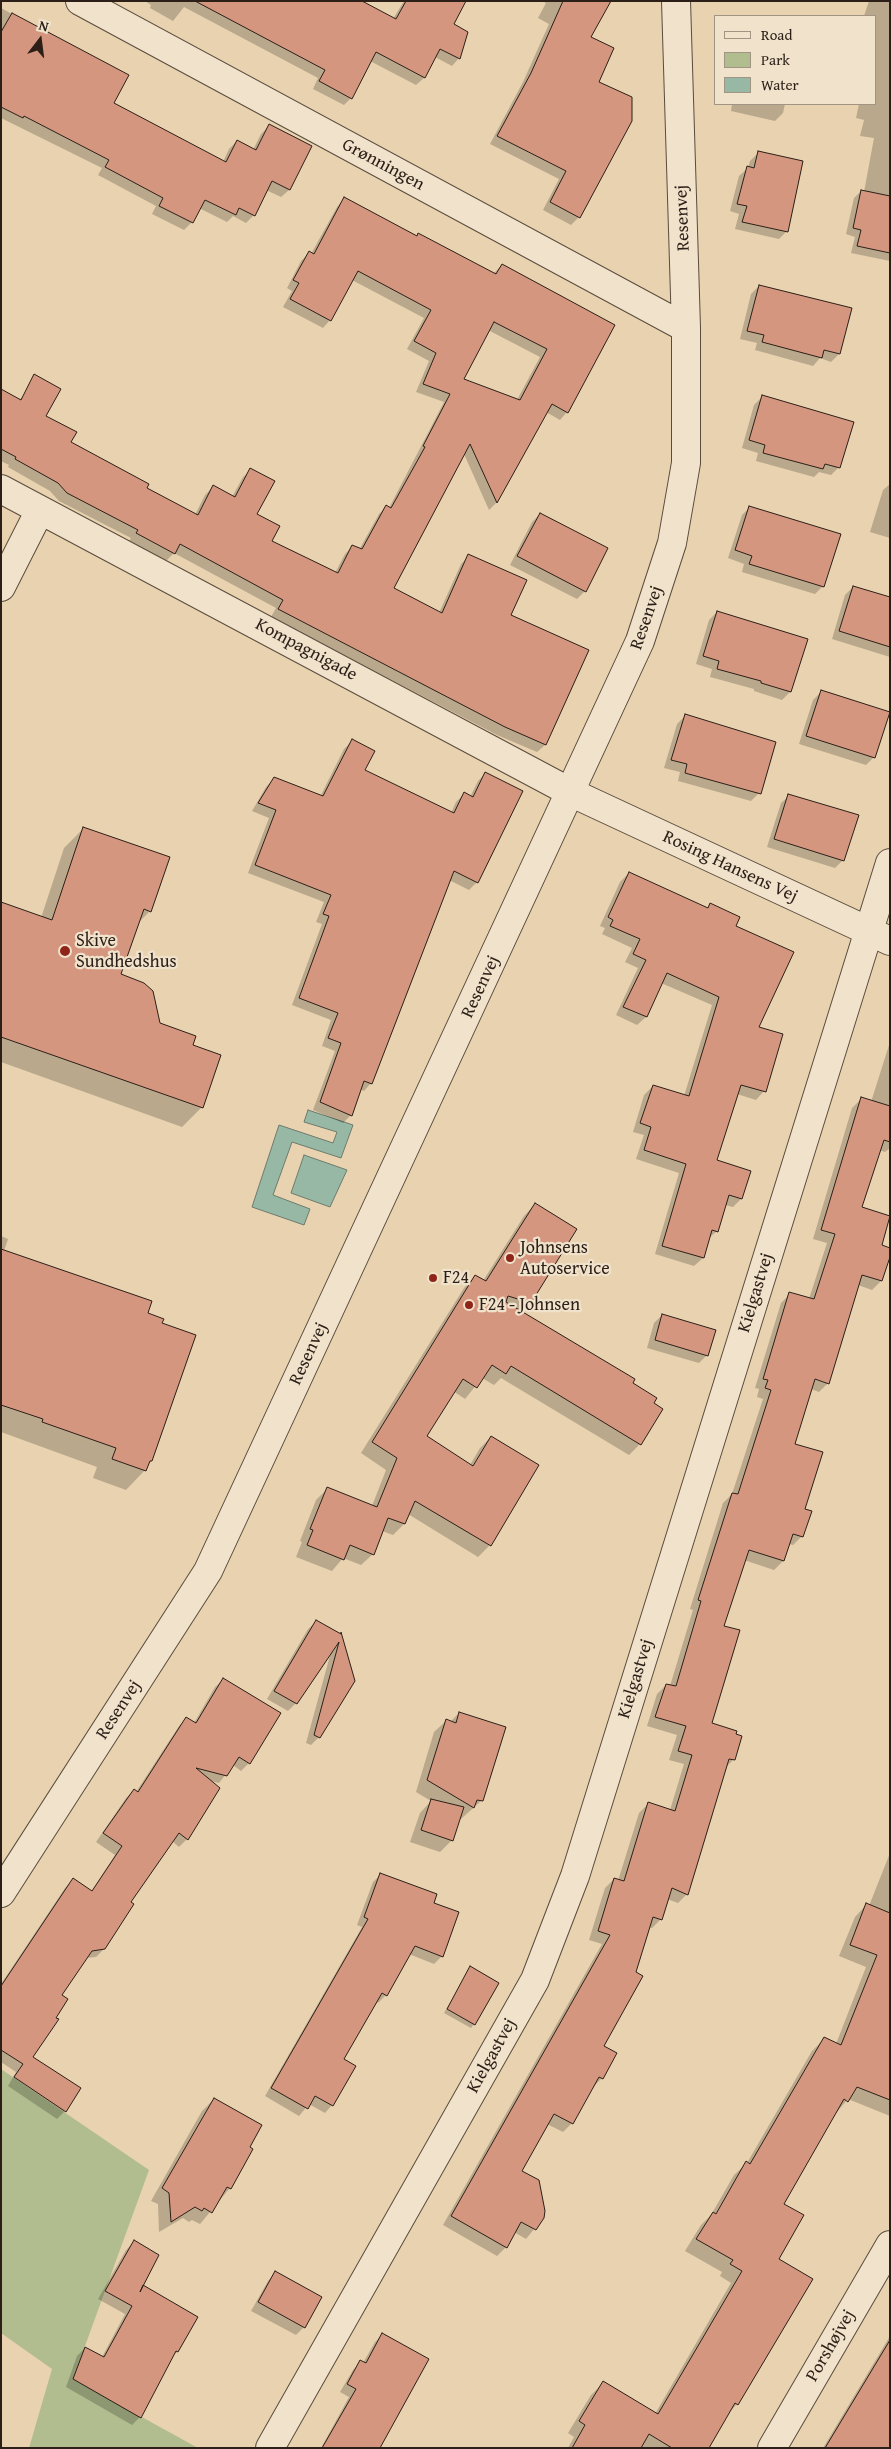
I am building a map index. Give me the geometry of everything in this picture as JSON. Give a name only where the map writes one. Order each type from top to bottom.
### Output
[{"type":"street","name":"Grønningen","points":[[80,1],[686,328]]},
{"type":"street","name":"Resenvej","points":[[1,1892],[208,1571],[572,792],[640,641],[672,543],[686,463],[686,328],[676,1]]},
{"type":"street","name":"Kompagnigade","points":[[1,489],[572,792]]},
{"type":"street","points":[[1,587],[40,510]]},
{"type":"street","name":"Rosing Hansens Vej","points":[[572,792],[879,937]]},
{"type":"street","name":"Kielgastvej","points":[[270,2448],[535,1980],[575,1876],[879,937],[890,864]]},
{"type":"street","name":"Porshøjvej","points":[[772,2448],[890,2245]]},
{"type":"green space","points":[[1,2069],[149,2170],[73,2379],[198,2448],[29,2448],[52,2369],[1,2333]]},
{"type":"water","points":[[308,1110],[353,1125],[341,1158],[292,1142],[273,1195],[310,1209],[304,1225],[252,1207],[279,1125],[333,1143],[337,1132],[304,1122]]},
{"type":"water","points":[[304,1155],[347,1170],[330,1207],[291,1193]]},
{"type":"building","points":[[195,1],[362,1],[396,19],[406,1],[466,1],[454,24],[468,32],[460,59],[440,49],[425,78],[376,52],[352,99],[319,81],[325,70]]},
{"type":"building","points":[[563,1],[611,1],[591,37],[614,48],[599,82],[632,97],[632,121],[580,218],[550,202],[566,171],[497,136],[531,73]]},
{"type":"building","points":[[12,13],[129,75],[114,103],[226,162],[237,140],[256,150],[269,124],[312,146],[290,190],[272,181],[255,216],[239,208],[236,215],[205,200],[193,223],[159,206],[163,198],[105,167],[109,160],[24,116],[23,118],[1,107],[1,32]]},
{"type":"building","points":[[758,151],[803,161],[788,232],[742,222],[747,206],[737,204],[747,166],[754,168]]},
{"type":"building","points":[[861,190],[890,196],[890,253],[857,246],[861,230],[853,228]]},
{"type":"building","points":[[344,197],[417,236],[418,233],[496,274],[502,264],[615,325],[568,413],[552,404],[497,503],[470,444],[394,588],[442,613],[468,554],[527,580],[511,615],[589,650],[546,745],[505,727],[278,609],[283,600],[180,544],[175,554],[136,533],[138,530],[67,493],[58,483],[1,449],[1,389],[21,400],[34,374],[61,389],[46,416],[77,432],[71,442],[149,484],[147,488],[198,515],[213,485],[235,497],[250,468],[275,481],[257,514],[280,526],[272,541],[338,573],[352,545],[362,549],[386,505],[391,508],[425,447],[423,446],[450,394],[423,384],[436,353],[414,341],[431,310],[358,271],[331,321],[290,299],[299,283],[293,280],[309,251],[314,254]],"holes":[[[494,322],[547,349],[520,400],[464,379]]]},
{"type":"building","points":[[759,285],[852,308],[840,354],[824,350],[822,358],[762,342],[764,335],[747,331]]},
{"type":"building","points":[[762,395],[854,422],[840,468],[825,464],[823,469],[763,453],[765,445],[749,440]]},
{"type":"building","points":[[749,506],[841,534],[824,587],[749,564],[752,556],[735,550]]},
{"type":"building","points":[[540,513],[608,548],[586,592],[517,556]]},
{"type":"building","points":[[853,586],[890,597],[890,647],[839,631]]},
{"type":"building","points":[[717,611],[808,639],[791,692],[761,683],[761,681],[717,669],[719,661],[703,656]]},
{"type":"building","points":[[821,690],[890,712],[875,758],[806,736]]},
{"type":"building","points":[[685,714],[776,742],[761,794],[685,773],[687,764],[671,760]]},
{"type":"building","points":[[352,739],[375,751],[365,770],[454,813],[464,792],[473,797],[485,772],[523,791],[478,883],[454,871],[372,1084],[364,1081],[352,1116],[320,1102],[341,1043],[328,1038],[338,1013],[299,998],[329,916],[323,914],[331,895],[255,865],[276,810],[258,803],[274,777],[323,796]]},
{"type":"building","points":[[788,794],[859,815],[844,861],[774,839]]},
{"type":"building","name":"Skive Sundhedshus","points":[[83,827],[170,857],[151,912],[144,909],[121,974],[144,983],[153,991],[160,1023],[196,1036],[193,1045],[221,1055],[203,1108],[1,1037],[1,902],[52,920]]},
{"type":"building","points":[[629,872],[708,908],[710,903],[740,917],[736,926],[794,952],[759,1027],[783,1034],[766,1092],[741,1085],[717,1160],[751,1171],[742,1199],[729,1195],[718,1232],[712,1230],[704,1258],[662,1246],[686,1164],[644,1150],[651,1127],[640,1123],[653,1085],[689,1096],[719,997],[667,973],[647,1017],[623,1007],[646,960],[633,954],[640,939],[610,926],[613,920],[608,917]]},
{"type":"building","points":[[861,1097],[890,1106],[890,1142],[884,1140],[862,1207],[890,1216],[882,1245],[890,1248],[890,1257],[882,1281],[862,1275],[829,1384],[815,1379],[795,1444],[823,1452],[805,1509],[812,1511],[803,1537],[793,1534],[784,1561],[749,1550],[724,1626],[740,1630],[712,1723],[737,1731],[736,1734],[742,1736],[735,1760],[729,1759],[688,1895],[672,1888],[662,1920],[653,1917],[636,1972],[643,1976],[604,2046],[617,2053],[603,2079],[599,2077],[573,2124],[554,2114],[522,2171],[539,2180],[545,2211],[544,2218],[536,2230],[521,2222],[507,2248],[451,2216],[610,1935],[598,1931],[614,1878],[624,1881],[648,1802],[675,1811],[692,1755],[678,1751],[686,1726],[655,1717],[666,1684],[676,1686],[701,1601],[698,1600],[732,1493],[738,1494],[771,1390],[765,1388],[768,1380],[763,1379],[789,1292],[814,1299],[835,1234],[821,1230]]},
{"type":"building","points":[[535,1203],[577,1229],[531,1303],[508,1296],[506,1302],[635,1379],[633,1383],[657,1398],[654,1403],[663,1409],[641,1445],[511,1366],[506,1374],[492,1365],[477,1388],[463,1379],[427,1436],[473,1466],[491,1436],[539,1465],[491,1546],[415,1501],[405,1524],[388,1518],[374,1555],[350,1545],[344,1560],[307,1545],[313,1530],[310,1529],[327,1487],[377,1507],[397,1458],[372,1442],[475,1275],[486,1281]]},
{"type":"building","points":[[1,1249],[152,1301],[148,1313],[164,1319],[162,1323],[196,1335],[152,1461],[150,1461],[146,1471],[112,1459],[116,1448],[42,1422],[43,1419],[1,1405]]},
{"type":"building","points":[[662,1314],[716,1330],[708,1356],[655,1340]]},
{"type":"building","points":[[316,1620],[341,1634],[341,1632],[355,1681],[320,1738],[314,1735],[339,1642],[297,1704],[274,1691]]},
{"type":"building","points":[[223,1678],[281,1713],[250,1764],[239,1757],[227,1776],[196,1768],[220,1788],[188,1840],[179,1833],[131,1902],[134,1904],[105,1949],[92,1951],[62,1995],[68,1999],[56,2018],[59,2019],[33,2057],[81,2088],[66,2112],[14,2077],[23,2064],[1,2050],[1,1986],[73,1878],[92,1891],[122,1846],[103,1833],[134,1789],[138,1792],[186,1717],[196,1723]]},
{"type":"building","points":[[459,1712],[506,1727],[483,1801],[477,1800],[474,1808],[427,1780],[446,1719],[456,1723]]},
{"type":"building","points":[[431,1799],[464,1807],[453,1841],[421,1830]]},
{"type":"building","points":[[380,1873],[437,1894],[434,1903],[459,1912],[443,1957],[415,1946],[387,1996],[382,1993],[344,2059],[356,2066],[333,2106],[315,2096],[308,2109],[271,2088],[368,1919],[364,1917]]},
{"type":"building","points":[[866,1903],[890,1913],[890,2100],[857,2087],[848,2102],[844,2099],[784,2204],[804,2215],[779,2259],[813,2279],[738,2405],[735,2403],[709,2448],[672,2448],[649,2434],[641,2448],[572,2448],[585,2425],[579,2421],[603,2381],[658,2414],[742,2271],[730,2264],[733,2260],[696,2239],[713,2212],[716,2214],[746,2161],[750,2164],[824,2037],[841,2045],[877,1955],[850,1945]]},
{"type":"building","points":[[470,1966],[499,1983],[475,2025],[447,2009]]},
{"type":"building","points":[[214,2098],[262,2125],[250,2147],[253,2149],[231,2189],[227,2187],[212,2213],[204,2208],[202,2211],[195,2207],[171,2222],[169,2193],[162,2188]]},
{"type":"building","points":[[134,2240],[159,2255],[143,2285],[198,2317],[178,2352],[176,2351],[141,2418],[73,2379],[85,2347],[104,2357],[132,2306],[105,2291]]},
{"type":"building","points":[[275,2271],[322,2297],[305,2328],[258,2302]]},
{"type":"building","points":[[382,2333],[429,2359],[380,2448],[322,2448],[356,2389],[347,2384],[360,2360],[366,2363]]},
{"type":"building","points":[[890,2340],[890,2448],[825,2448]]},
{"type":"place","name":"Skive Sundhedshus","points":[[65,951]]},
{"type":"place","name":"Johnsens Autoservice","points":[[510,1258]]},
{"type":"place","name":"F24","points":[[433,1278]]},
{"type":"place","name":"F24 - Johnsen","points":[[469,1305]]}]
